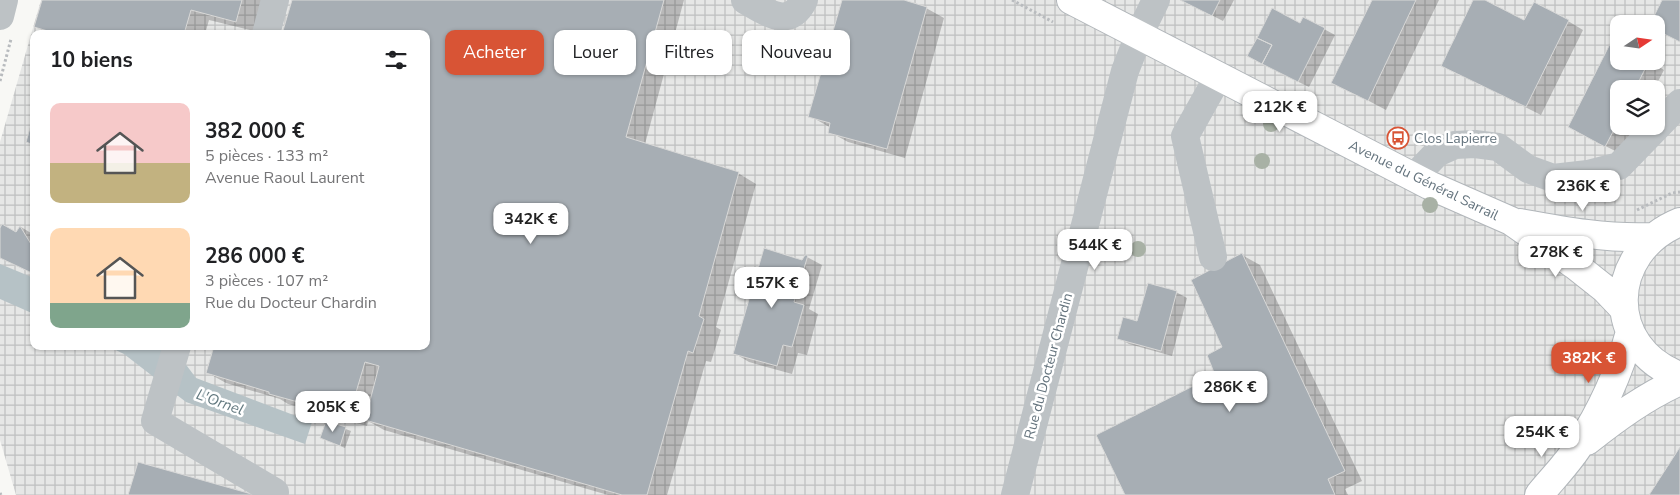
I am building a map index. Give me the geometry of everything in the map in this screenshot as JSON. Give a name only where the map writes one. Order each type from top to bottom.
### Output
[{"type":"main road","name":"Avenue du Général Sarrail","points":[[1071,0],[1414,177],[1511,221],[1576,266],[1605,289],[1627,321],[1640,348],[1653,362],[1669,372],[1680,376]]},
{"type":"main road","name":"Avenue du Général Sarrail","points":[[1511,221],[1624,239],[1652,238]]},
{"type":"main road","points":[[1539,495],[1578,448],[1610,391],[1623,361],[1627,321],[1624,289],[1629,270],[1638,252],[1652,238],[1666,228],[1680,222]]},
{"type":"main road","points":[[1578,448],[1629,409],[1664,388],[1680,381]]},
{"type":"street","points":[[0,16],[4,0]]},
{"type":"street","points":[[267,30],[275,0]]},
{"type":"street","points":[[745,0],[776,17],[790,16],[798,10],[804,0]]},
{"type":"street","name":"Rue du Docteur Chardin","points":[[1015,495],[1125,71],[1139,35],[1156,0]]},
{"type":"street","points":[[1213,257],[1185,136],[1218,77]]},
{"type":"street","points":[[1414,177],[1437,153],[1455,145],[1475,144],[1498,147],[1528,169],[1553,178],[1596,172],[1619,166],[1680,103]]},
{"type":"street","points":[[175,350],[155,421],[274,492],[274,495]]},
{"type":"path","points":[[1012,0],[1056,23]]},
{"type":"shaded area","points":[[41,0],[1680,0],[1680,495],[16,495],[0,440],[0,142],[30,38],[30,350],[430,350],[430,30],[32,30]]},
{"type":"water","points":[[0,264],[30,276],[30,312],[0,299]]},
{"type":"water","name":"L'Ornel","points":[[116,350],[175,350],[196,378],[312,422],[305,444],[186,402],[124,354]]},
{"type":"building","points":[[42,0],[242,0],[236,22],[191,10],[185,30],[44,30],[34,27]]},
{"type":"building","points":[[292,0],[664,0],[656,30],[646,30],[646,65],[626,137],[739,172],[699,316],[704,319],[693,353],[688,351],[647,495],[622,495],[365,420],[379,366],[365,362],[349,416],[269,394],[269,392],[206,373],[213,350],[430,350],[430,30],[283,30]]},
{"type":"building","points":[[842,0],[904,0],[927,7],[887,149],[828,133],[830,123],[808,117],[820,75],[850,75],[850,30],[833,30]]},
{"type":"building","points":[[1180,0],[1220,0],[1212,16]]},
{"type":"building","points":[[1372,0],[1416,0],[1368,101],[1331,83]]},
{"type":"building","points":[[1473,0],[1485,0],[1524,20],[1534,2],[1569,20],[1526,107],[1441,66]]},
{"type":"building","points":[[1662,0],[1680,0],[1680,42],[1665,34],[1665,15],[1654,15]]},
{"type":"building","points":[[1272,8],[1300,23],[1303,17],[1325,28],[1298,82],[1262,64],[1272,45],[1257,38]]},
{"type":"building","points":[[1257,38],[1272,45],[1262,64],[1247,56]]},
{"type":"building","points":[[1610,44],[1610,70],[1644,70],[1640,80],[1610,80],[1611,135],[1605,147],[1568,127]]},
{"type":"building","points":[[30,128],[30,144],[26,142]]},
{"type":"building","points":[[2,224],[16,232],[20,226],[30,242],[30,272],[0,258],[0,228]]},
{"type":"building","points":[[764,248],[802,260],[805,255],[808,255],[794,302],[804,305],[792,347],[783,345],[777,366],[733,354]]},
{"type":"building","points":[[1242,253],[1345,471],[1328,479],[1335,495],[1125,495],[1096,435],[1215,375],[1207,355],[1222,347],[1191,280]]},
{"type":"building","points":[[1148,283],[1177,291],[1161,351],[1117,339],[1123,317],[1137,321]]},
{"type":"building","points":[[326,421],[346,427],[340,446],[320,438]]},
{"type":"building","points":[[1680,447],[1680,495],[1649,495]]},
{"type":"building","points":[[138,462],[255,495],[128,495]]},
{"type":"place","name":"Clos Lapierre","points":[[1398,138]]}]
